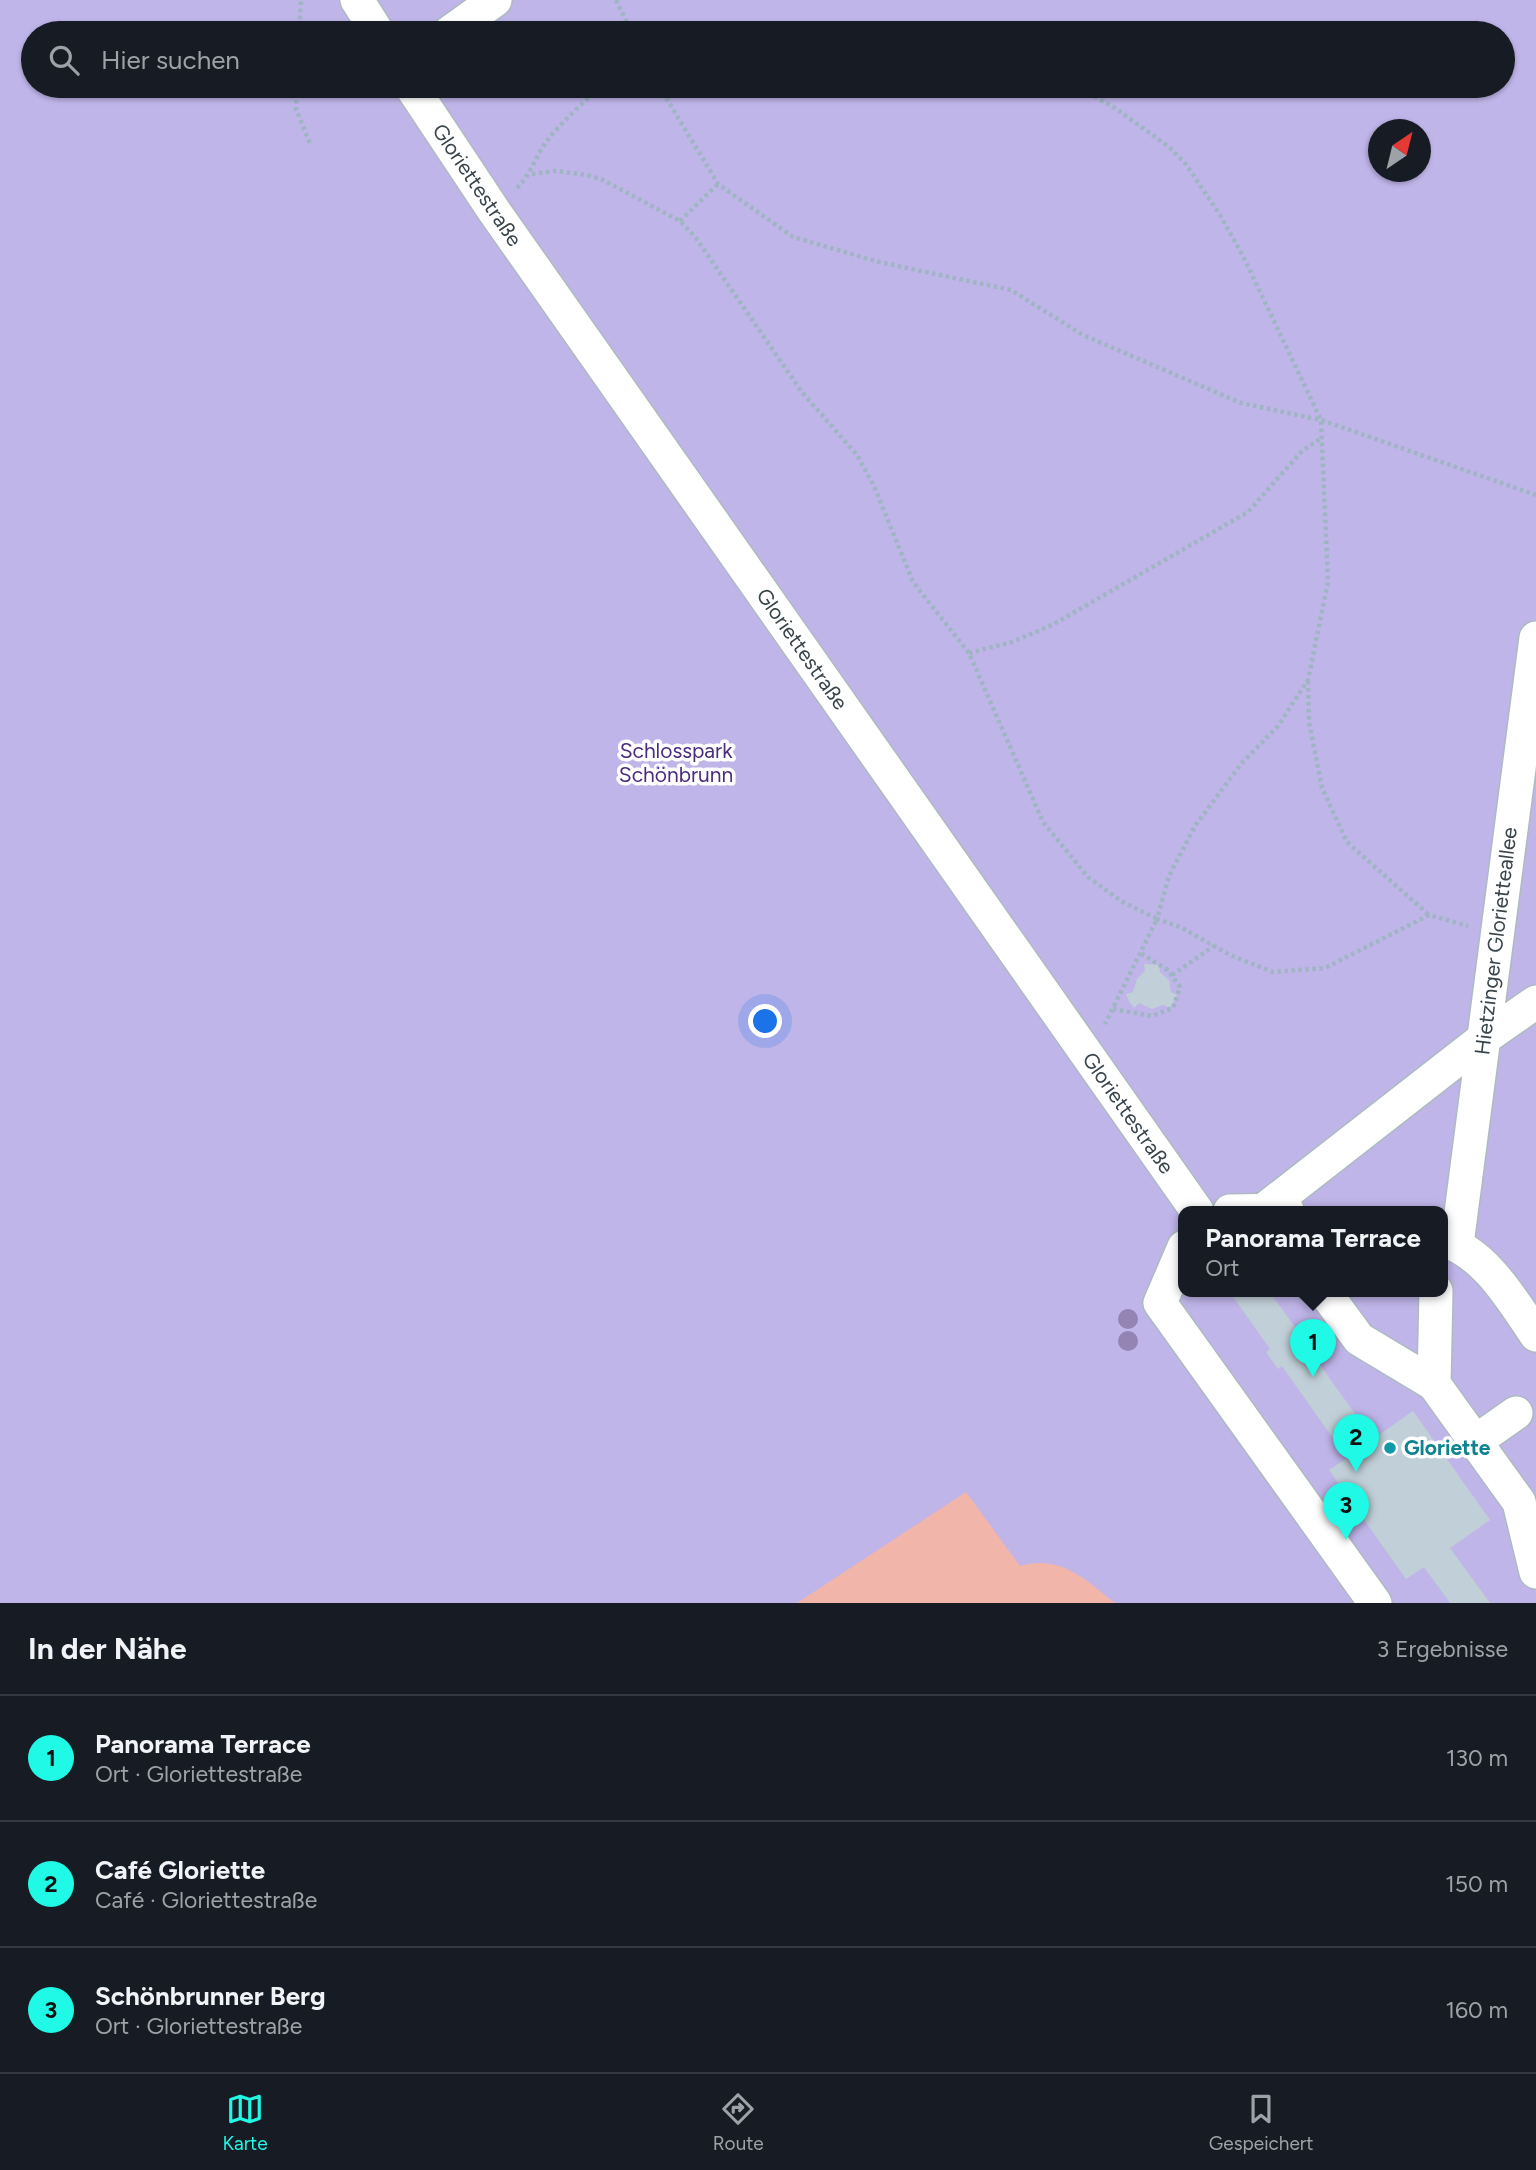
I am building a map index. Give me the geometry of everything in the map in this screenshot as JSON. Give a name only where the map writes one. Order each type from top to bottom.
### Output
[{"type":"street","points":[[357,0],[371,21]]},
{"type":"street","points":[[466,21],[495,0]]},
{"type":"street","name":"Gloriettestraße","points":[[419,98],[494,211],[1193,1206]]},
{"type":"street","name":"Hietzinger Glorietteallee","points":[[1450,1242],[1483,1039],[1536,638]]},
{"type":"street","points":[[1281,1206],[1483,1039],[1536,1002]]},
{"type":"street","points":[[1450,1242],[1503,1285],[1536,1335]]},
{"type":"street","points":[[1178,1261],[1160,1303],[1375,1603]]},
{"type":"street","points":[[1328,1297],[1359,1339],[1434,1384],[1528,1505],[1536,1572]]},
{"type":"street","points":[[1434,1384],[1436,1297]]},
{"type":"street","points":[[1476,1441],[1526,1405]]},
{"type":"path","points":[[300,21],[301,0]]},
{"type":"path","points":[[616,0],[626,21]]},
{"type":"path","points":[[296,98],[296,108],[311,146]]},
{"type":"path","points":[[494,211],[532,174],[535,161],[550,138],[590,98]]},
{"type":"path","points":[[666,98],[718,184],[793,237],[879,262],[1011,290],[1083,335],[1161,371],[1241,403],[1321,420],[1536,495]]},
{"type":"path","points":[[1097,98],[1169,147],[1185,163],[1220,215],[1243,256],[1321,420],[1320,439],[1328,528],[1328,582],[1308,680],[1309,722],[1322,788],[1347,842],[1429,915],[1470,926],[1497,928]]},
{"type":"path","points":[[532,174],[555,171],[595,177],[680,221],[750,312],[801,391],[857,455],[874,486],[913,582],[969,653],[1043,822],[1088,877],[1121,901],[1273,972],[1325,968],[1429,915]]},
{"type":"path","points":[[680,221],[718,184]]},
{"type":"path","points":[[969,653],[1012,642],[1052,625],[1248,512],[1302,451],[1320,439]]},
{"type":"path","points":[[1079,1043],[1106,1023],[1157,919],[1169,876],[1195,826],[1241,764],[1278,726],[1308,680]]},
{"type":"path","points":[[1172,975],[1214,946]]},
{"type":"path","points":[[1113,1009],[1152,1016],[1173,1008],[1180,987],[1172,975],[1154,960],[1140,953]]},
{"type":"green space","name":"Schlosspark Schönbrunn","points":[[0,0],[1536,0],[1536,1603],[0,1603]]},
{"type":"shaded area","points":[[966,1492],[1020,1566],[1048,1563],[1060,1566],[1082,1578],[1115,1603],[797,1603]]},
{"type":"building","points":[[1144,964],[1159,965],[1160,972],[1169,980],[1171,992],[1177,995],[1170,1008],[1163,1005],[1152,1009],[1139,1003],[1134,1008],[1129,1001],[1126,994],[1133,992],[1137,979],[1145,971]]},
{"type":"building","name":"Gloriette","points":[[1233,1297],[1273,1297],[1297,1330],[1302,1326],[1315,1343],[1308,1348],[1373,1439],[1413,1411],[1490,1520],[1450,1548],[1490,1603],[1450,1603],[1424,1567],[1406,1579],[1329,1470],[1347,1458],[1282,1366],[1278,1369],[1266,1352],[1270,1349]]},
{"type":"place","name":"Panorama Terrace","points":[[1313,1377]]},
{"type":"place","name":"Gloriette","points":[[1390,1448]]},
{"type":"place","name":"Café Gloriette","points":[[1356,1472]]},
{"type":"place","name":"Schönbrunner Berg","points":[[1346,1540]]}]
